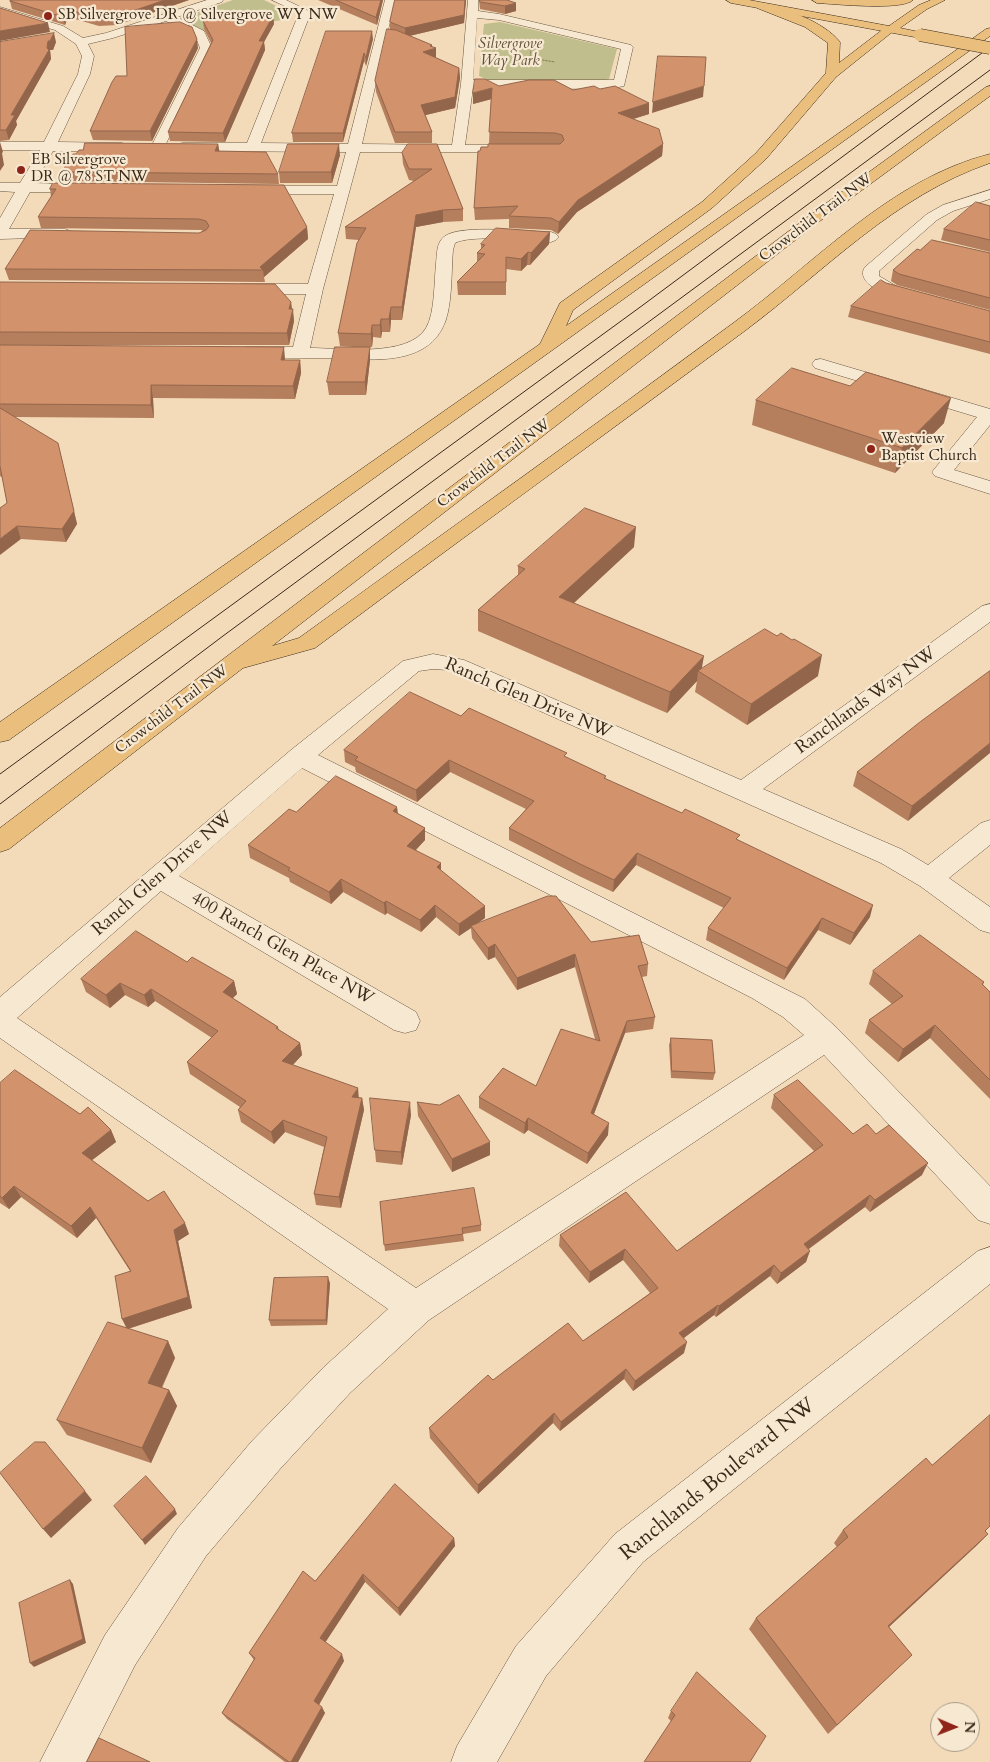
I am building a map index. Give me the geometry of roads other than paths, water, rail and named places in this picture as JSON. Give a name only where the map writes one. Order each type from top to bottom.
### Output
[{"type":"main road","points":[[731,0],[990,48]]},
{"type":"main road","points":[[812,1],[878,2],[908,0]]},
{"type":"main road","points":[[548,347],[566,307],[707,205],[761,156],[832,74],[903,20],[923,7],[940,0]]},
{"type":"main road","points":[[812,1],[990,37]]},
{"type":"main road","points":[[761,6],[811,25],[822,31],[834,42],[832,74]]},
{"type":"main road","points":[[0,734],[548,347],[990,30]]},
{"type":"main road","name":"Crowchild Trail NW","points":[[0,842],[815,218],[990,90]]},
{"type":"main road","points":[[230,666],[307,643],[744,323],[880,215],[941,176],[974,162],[990,158]]},
{"type":"street","points":[[53,37],[109,36],[218,0]]},
{"type":"street","points":[[252,148],[306,12],[278,0]]},
{"type":"street","points":[[300,353],[315,289],[354,148],[390,0]]},
{"type":"street","points":[[458,148],[467,84],[474,0]]},
{"type":"street","points":[[0,8],[14,2]]},
{"type":"street","points":[[0,8],[45,22],[76,38],[88,56],[84,74],[49,146],[0,233],[84,235]]},
{"type":"street","points":[[467,84],[620,83],[627,46],[499,17],[473,14]]},
{"type":"street","points":[[148,147],[206,48],[200,33],[167,17]]},
{"type":"street","points":[[0,146],[529,149]]},
{"type":"street","points":[[0,187],[103,189]]},
{"type":"street","points":[[233,190],[343,190]]},
{"type":"street","points":[[926,300],[890,290],[871,277],[871,270],[932,217],[948,208],[989,195]]},
{"type":"street","points":[[232,352],[386,354],[412,347],[431,333],[436,326],[446,243],[451,239],[474,236],[550,237]]},
{"type":"street","points":[[907,238],[925,243]]},
{"type":"street","points":[[226,288],[315,289]]},
{"type":"street","points":[[822,364],[990,414],[942,472],[990,488]]},
{"type":"street","name":"Ranchlands Way NW","points":[[743,791],[905,671],[989,614]]},
{"type":"street","name":"Ranch Glen Drive NW","points":[[0,1015],[300,756],[410,666],[436,661],[456,665],[891,856],[930,879],[990,922]]},
{"type":"street","points":[[300,756],[794,1008],[826,1037],[990,1209]]},
{"type":"street","points":[[930,879],[990,830]]},
{"type":"street","name":"400 Ranch Glen Place NW","points":[[159,877],[405,1021]]},
{"type":"street","points":[[0,1022],[416,1308]]},
{"type":"street","points":[[62,1762],[120,1650],[192,1542],[266,1455],[330,1387],[416,1308],[826,1037]]},
{"type":"street","name":"Ranchlands Boulevard NW","points":[[473,1762],[531,1661],[629,1548],[990,1262]]},
{"type":"tram line","points":[[0,774],[643,305],[990,47]]},
{"type":"tram line","points":[[0,804],[223,636],[990,70]]},
{"type":"place","name":"SB Silvergrove DR @ Silvergrove WY NW","points":[[48,16]]},
{"type":"place","name":"EB Silvergrove DR @ 78 ST NW","points":[[21,170]]},
{"type":"place","name":"Westview Baptist Church","points":[[871,449]]},
{"type":"park label","name":"Silvergrove Way Park","points":[[510,54]]}]
